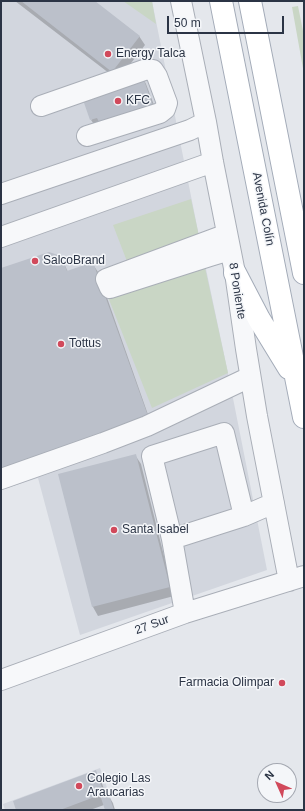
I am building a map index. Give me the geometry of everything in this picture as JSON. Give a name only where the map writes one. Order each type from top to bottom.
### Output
[{"type":"main road","name":"Avenida Colín","points":[[221,1],[304,417]]},
{"type":"main road","points":[[250,1],[298,212],[304,273]]},
{"type":"main road","points":[[235,273],[259,319],[297,380]]},
{"type":"street","name":"8 Poniente","points":[[181,1],[235,273],[250,377],[274,503],[296,579]]},
{"type":"street","points":[[41,106],[147,69],[153,70],[157,76],[167,103],[165,109],[160,113],[86,136]]},
{"type":"street","points":[[1,194],[190,130],[206,122]]},
{"type":"street","points":[[1,237],[213,162]]},
{"type":"street","points":[[108,284],[208,242],[229,242]]},
{"type":"street","points":[[1,479],[147,426],[250,377]]},
{"type":"street","points":[[185,613],[172,539],[152,456],[224,433],[244,516]]},
{"type":"street","points":[[172,539],[244,516],[274,503]]},
{"type":"street","name":"27 Sur","points":[[1,680],[185,613],[296,579]]},
{"type":"shaded area","points":[[1,1],[152,1],[267,570],[80,635],[38,478],[1,490]]},
{"type":"shaded area","name":"Colegio Las Araucarias","points":[[100,768],[115,810],[5,810],[3,804]]},
{"type":"green space","points":[[123,1],[152,1],[156,24]]},
{"type":"green space","points":[[298,6],[304,36],[304,74],[292,7]]},
{"type":"green space","points":[[191,199],[199,236],[128,264],[113,225]]},
{"type":"green space","points":[[204,263],[228,373],[152,408],[108,297]]},
{"type":"building","name":"Energy Talca","points":[[21,1],[95,1],[140,36],[112,72]]},
{"type":"building","name":"KFC","points":[[142,75],[153,105],[100,124],[97,118],[90,120],[82,97]]},
{"type":"building","name":"Tottus","points":[[49,252],[61,256],[67,271],[93,262],[148,416],[1,469],[1,268]]},
{"type":"building","name":"Santa Isabel","points":[[136,454],[170,587],[92,607],[58,474]]},
{"type":"building","name":"Colegio Las Araucarias","points":[[96,770],[104,794],[108,792],[114,810],[105,810],[100,795],[60,810],[16,810],[13,801]]},
{"type":"place","name":"Energy Talca","points":[[108,54]]},
{"type":"place","name":"KFC","points":[[118,101]]},
{"type":"place","name":"SalcoBrand","points":[[35,261]]},
{"type":"place","name":"Tottus","points":[[61,344]]},
{"type":"place","name":"Santa Isabel","points":[[114,530]]},
{"type":"place","name":"Farmacia Olimpar","points":[[282,683]]},
{"type":"place","name":"Colegio Las Araucarias","points":[[79,786]]}]
